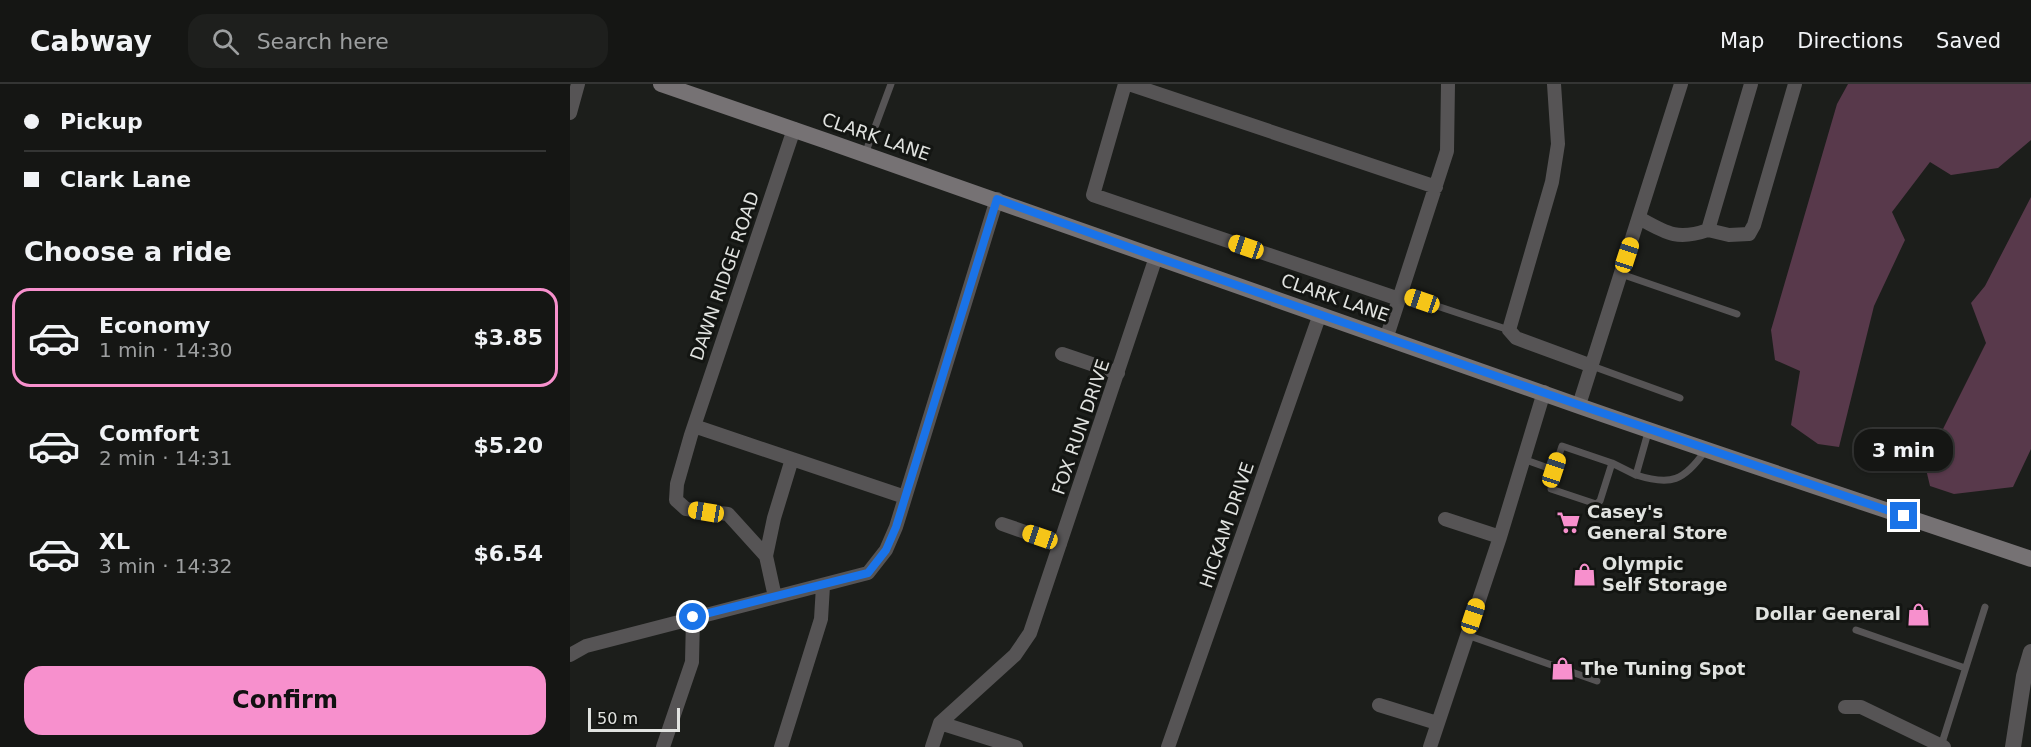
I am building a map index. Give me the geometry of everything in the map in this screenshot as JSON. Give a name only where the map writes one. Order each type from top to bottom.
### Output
[{"type":"main road","name":"CLARK LANE","points":[[661,84],[997,199],[1579,405],[2031,559]]},
{"type":"street","points":[[570,113],[578,84]]},
{"type":"street","points":[[1400,296],[1093,195],[1127,84],[1436,187]]},
{"type":"street","points":[[1387,336],[1447,151],[1448,84]]},
{"type":"street","points":[[1554,84],[1558,144],[1552,182],[1509,330],[1516,338],[1592,366]]},
{"type":"street","points":[[1579,405],[1681,84]]},
{"type":"street","points":[[1708,230],[1751,84]]},
{"type":"street","points":[[1639,218],[1665,232],[1689,236],[1708,230],[1729,235],[1749,234],[1754,225],[1795,84]]},
{"type":"street","name":"DAWN RIDGE ROAD","points":[[766,556],[728,514],[686,509],[676,500],[677,484],[692,430],[794,129]]},
{"type":"street","points":[[570,655],[586,646],[868,573],[886,550],[905,497],[997,199]]},
{"type":"street","name":"FOX RUN DRIVE","points":[[932,747],[940,723],[1015,655],[1030,633],[1156,257]]},
{"type":"street","name":"HICKAM DRIVE","points":[[1168,747],[1320,314]]},
{"type":"street","points":[[1062,354],[1118,374]]},
{"type":"street","points":[[1430,747],[1500,537],[1544,392]]},
{"type":"street","points":[[692,430],[792,459],[905,497]]},
{"type":"street","points":[[775,597],[766,556],[774,518],[792,459]]},
{"type":"street","points":[[1445,519],[1500,537]]},
{"type":"street","points":[[1002,524],[1060,544]]},
{"type":"street","points":[[781,747],[821,619],[823,586]]},
{"type":"street","points":[[663,747],[692,662],[693,617]]},
{"type":"street","points":[[2013,747],[2031,652]]},
{"type":"street","points":[[1379,705],[1437,723]]},
{"type":"street","points":[[1845,707],[1861,707],[1942,747]]},
{"type":"street","points":[[940,723],[1016,747]]},
{"type":"lane","points":[[865,154],[891,84]]},
{"type":"lane","points":[[1621,274],[1737,314]]},
{"type":"lane","points":[[1400,296],[1509,330]]},
{"type":"lane","points":[[1592,366],[1680,398]]},
{"type":"lane","points":[[1636,475],[1649,429]]},
{"type":"lane","points":[[1612,463],[1600,501],[1596,504],[1551,489],[1554,470],[1562,446],[1612,463],[1636,475],[1653,480],[1676,480],[1690,471],[1706,448]]},
{"type":"lane","points":[[1523,459],[1554,470]]},
{"type":"lane","points":[[1942,747],[1985,607]]},
{"type":"lane","points":[[1856,630],[1965,668]]},
{"type":"lane","points":[[1467,635],[1597,681]]},
{"type":"shaded area","points":[[1848,84],[2031,84],[2031,140],[1998,168],[1951,175],[1930,162],[1892,212],[1905,240],[1874,306],[1839,447],[1818,444],[1791,425],[1800,371],[1775,360],[1771,330],[1837,104]]},
{"type":"shaded area","points":[[2031,197],[2031,449],[2013,487],[1954,494],[1930,486],[1925,465],[1986,343],[1971,303],[1985,286]]},
{"type":"place","name":"Casey's General Store","points":[[1569,522]]},
{"type":"place","name":"Olympic Self Storage","points":[[1584,574]]},
{"type":"place","name":"Dollar General","points":[[1919,614]]},
{"type":"place","name":"The Tuning Spot","points":[[1563,669]]},
{"type":"route","points":[[693,617],[868,573],[886,550],[896,527],[997,199],[1579,405],[1904,516]]}]
